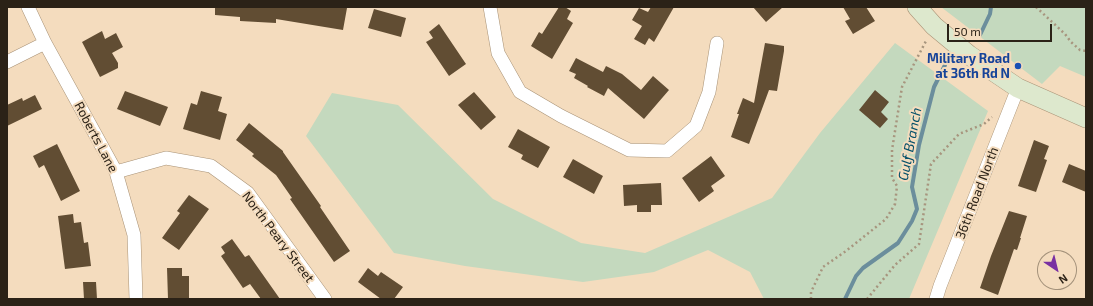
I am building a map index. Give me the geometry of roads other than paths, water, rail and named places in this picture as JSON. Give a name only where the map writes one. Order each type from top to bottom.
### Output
[{"type":"main road","points":[[917,7],[934,26],[969,55],[1018,88],[1086,118]]},
{"type":"street","name":"Roberts Lane","points":[[28,7],[45,43],[116,172],[134,235],[136,299]]},
{"type":"street","points":[[490,7],[498,53],[520,92],[561,116],[629,150],[666,151],[696,126],[709,92],[717,43]]},
{"type":"street","points":[[7,62],[45,43]]},
{"type":"street","name":"36th Road North","points":[[936,299],[1018,88]]},
{"type":"street","name":"North Peary Street","points":[[116,172],[166,158],[211,166],[248,193],[325,299]]},
{"type":"waterway","name":"Gulf Branch","points":[[980,35],[990,14],[991,7]]},
{"type":"waterway","name":"Gulf Branch","points":[[845,299],[856,276],[863,268],[898,243],[912,221],[917,209],[912,187],[919,145],[934,87],[945,65]]},
{"type":"place","name":"Military Road at 36th Rd N","points":[[1018,66]]}]
